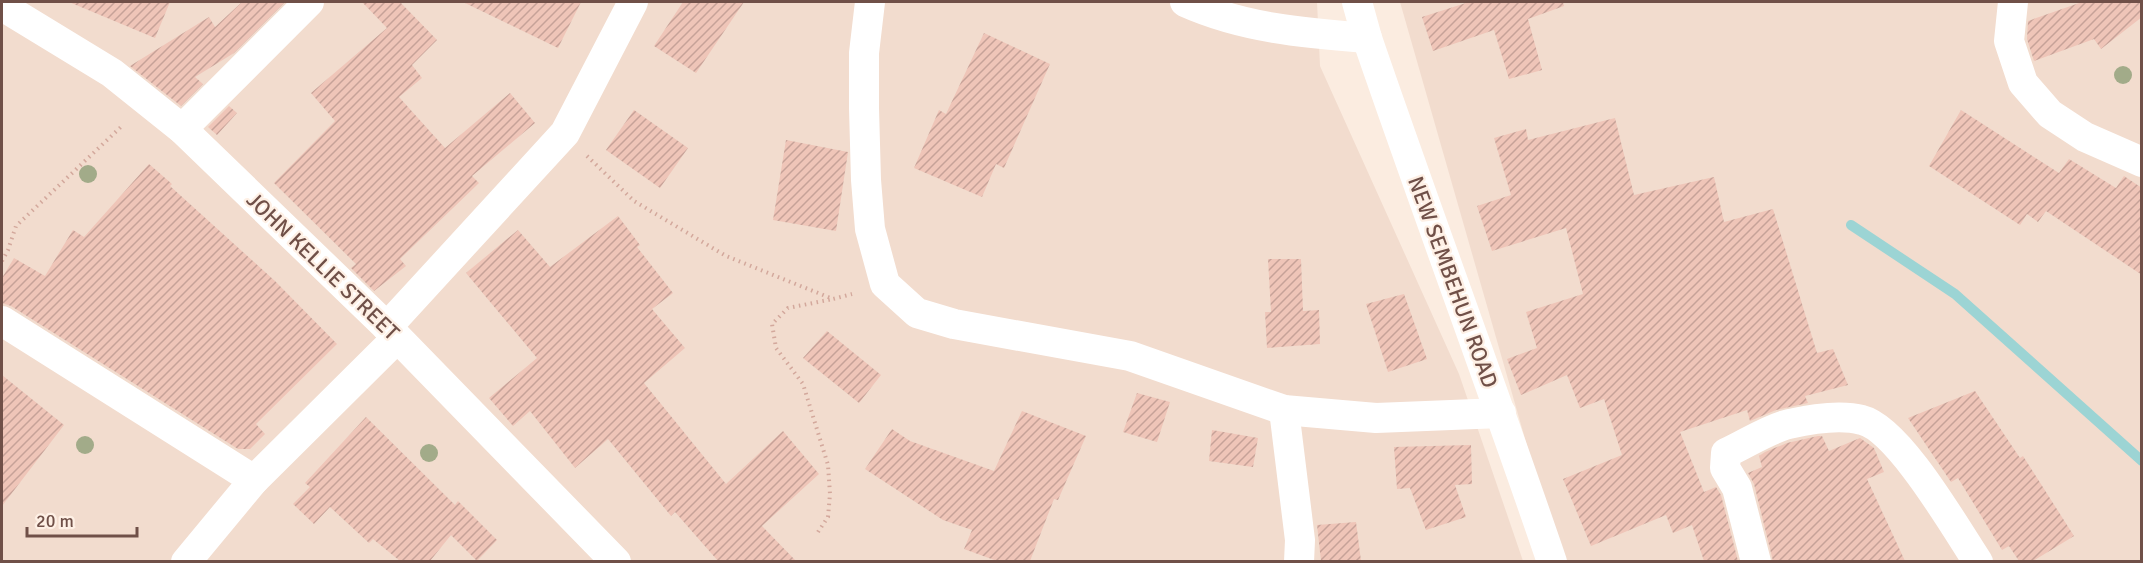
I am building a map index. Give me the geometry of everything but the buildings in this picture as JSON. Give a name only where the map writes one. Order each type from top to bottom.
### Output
[{"type":"street","points":[[182,129],[309,2]]},
{"type":"street","points":[[186,561],[254,480],[392,332],[565,133],[633,2]]},
{"type":"street","points":[[870,2],[864,53],[866,180],[870,229],[885,284],[917,313],[954,324],[1130,356],[1284,410],[1376,418],[1501,413]]},
{"type":"street","points":[[1185,2],[1214,15],[1282,31],[1367,38]]},
{"type":"street","name":"NEW SEMBEHUN ROAD","points":[[1357,2],[1367,38],[1453,287],[1501,413],[1552,561]]},
{"type":"street","points":[[2013,2],[2009,41],[2023,83],[2050,114],[2076,132],[2142,162]]},
{"type":"street","name":"JOHN KELLIE STREET","points":[[2,6],[112,73],[182,129],[392,332],[616,561]]},
{"type":"street","points":[[2,321],[254,480]]},
{"type":"street","points":[[1284,410],[1300,540],[1299,561]]},
{"type":"street","points":[[1756,561],[1737,488],[1725,468],[1726,453],[1787,424],[1825,418],[1863,420],[1880,430],[1918,473],[1978,561]]},
{"type":"path","points":[[2,261],[16,226],[116,134],[144,99]]},
{"type":"path","points":[[565,133],[634,201],[726,256],[833,299]]},
{"type":"path","points":[[818,532],[828,517],[830,494],[828,465],[803,384],[777,348],[772,324],[788,308],[833,299],[885,284]]},
{"type":"shaded area","points":[[2,2],[1317,2],[1320,66],[1459,374],[1523,561],[2,561]]},
{"type":"shaded area","points":[[1400,2],[2141,2],[2141,561],[1560,561]]},
{"type":"waterway","points":[[1851,225],[1955,294],[2142,461]]}]
